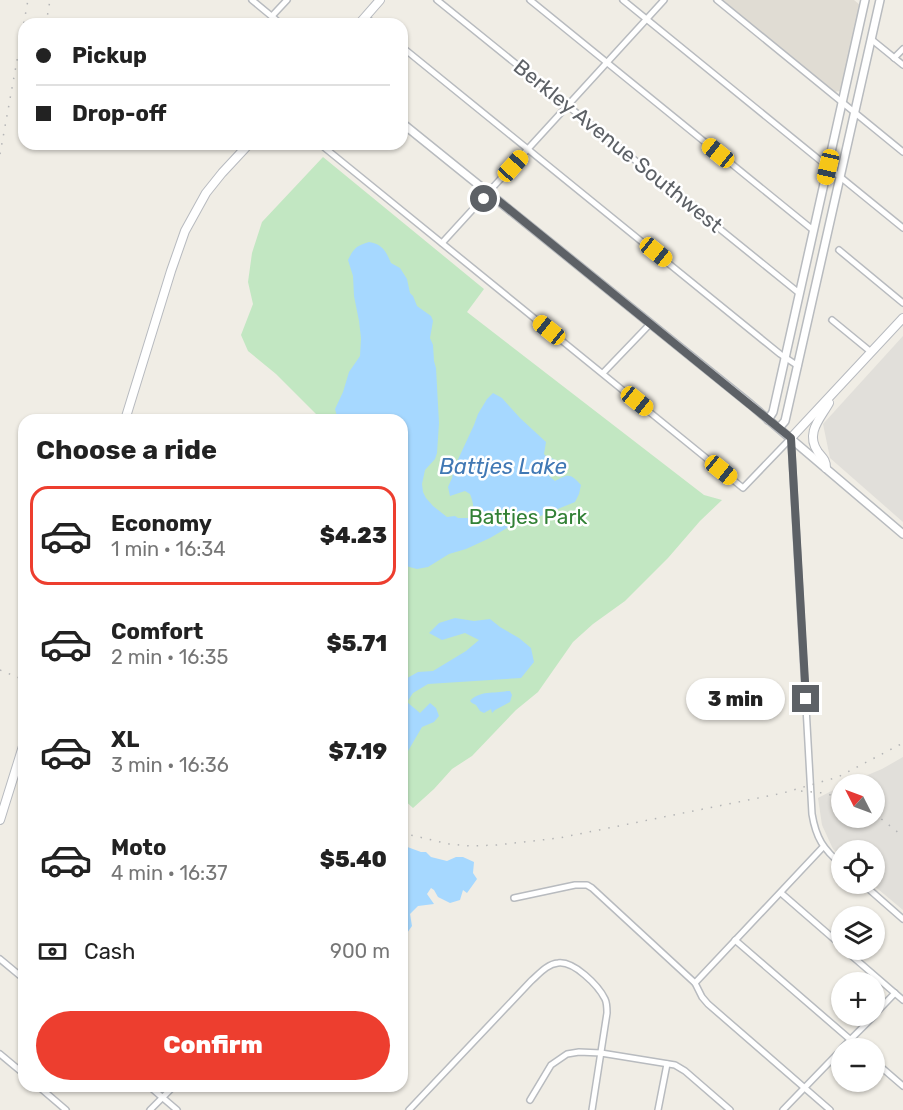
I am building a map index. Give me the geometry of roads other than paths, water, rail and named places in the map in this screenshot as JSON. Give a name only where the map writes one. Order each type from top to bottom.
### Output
[{"type":"main road","points":[[365,17],[381,0]]},
{"type":"main road","points":[[127,414],[185,231],[206,193],[243,150]]},
{"type":"main road","points":[[791,438],[903,318]]},
{"type":"main road","points":[[826,468],[826,460],[814,445],[813,431],[834,393]]},
{"type":"main road","points":[[0,820],[18,762]]},
{"type":"street","points":[[252,0],[274,18]]},
{"type":"street","points":[[272,16],[287,0]]},
{"type":"street","name":"Berkley Avenue Southwest","points":[[437,0],[799,293]]},
{"type":"street","points":[[530,0],[813,230]]},
{"type":"street","points":[[623,0],[903,228]]},
{"type":"street","points":[[442,243],[664,0]]},
{"type":"street","points":[[717,0],[903,152]]},
{"type":"street","points":[[768,420],[773,412],[865,0]]},
{"type":"street","points":[[779,428],[785,421],[798,366],[880,0]]},
{"type":"street","points":[[871,39],[903,65]]},
{"type":"street","points":[[894,58],[903,49]]},
{"type":"street","points":[[408,52],[784,358],[798,366]]},
{"type":"street","points":[[408,128],[779,428],[903,534]]},
{"type":"street","points":[[327,150],[743,488],[791,438]]},
{"type":"street","points":[[839,250],[903,303]]},
{"type":"street","points":[[832,321],[871,352]]},
{"type":"street","points":[[603,373],[650,324]]},
{"type":"street","points":[[785,421],[791,438],[812,814],[823,847],[831,855]]},
{"type":"street","points":[[694,982],[823,847]]},
{"type":"street","points":[[514,898],[582,884],[592,888],[694,982],[708,1004],[830,1110]]},
{"type":"street","points":[[781,893],[831,936]]},
{"type":"street","points":[[874,894],[903,919]]},
{"type":"street","points":[[735,940],[848,1038]]},
{"type":"street","points":[[0,959],[18,974]]},
{"type":"street","points":[[857,960],[903,1000]]},
{"type":"street","points":[[410,1110],[531,981],[545,967],[556,963],[563,963],[578,970],[593,982],[606,1002],[607,1013],[592,1110]]},
{"type":"street","points":[[885,1004],[896,993]]},
{"type":"street","points":[[852,1038],[863,1026]]},
{"type":"street","points":[[530,1100],[551,1065],[560,1058],[579,1052],[601,1053],[675,1065],[730,1110]]},
{"type":"street","points":[[0,1054],[18,1069]]},
{"type":"street","points":[[783,1110],[831,1060]]},
{"type":"street","points":[[658,1110],[667,1064]]},
{"type":"street","points":[[885,1070],[903,1086]]},
{"type":"street","points":[[45,1092],[66,1110]]},
{"type":"street","points":[[157,1092],[177,1110]]},
{"type":"street","points":[[150,1110],[168,1092]]},
{"type":"water","name":"Battjes Lake","points":[[369,242],[380,246],[391,263],[400,268],[407,279],[410,293],[417,306],[431,316],[433,321],[430,338],[436,368],[439,423],[437,453],[435,459],[425,470],[422,484],[426,498],[447,517],[469,518],[473,512],[470,494],[465,491],[450,496],[448,487],[478,414],[493,393],[502,398],[546,442],[544,454],[554,459],[548,472],[549,476],[555,481],[569,476],[581,485],[575,502],[533,519],[519,522],[514,529],[507,528],[466,549],[449,554],[428,567],[417,569],[408,567],[408,414],[336,414],[335,409],[349,372],[360,356],[359,321],[353,276],[348,260],[356,248]]},
{"type":"water","points":[[455,618],[474,621],[490,619],[531,648],[534,662],[521,678],[428,684],[413,693],[408,700],[408,678],[418,672],[433,671],[466,651],[479,640],[465,633],[442,640],[429,633],[439,623]]},
{"type":"water","points":[[510,691],[512,695],[510,702],[492,713],[491,709],[484,713],[480,711],[470,701],[478,695]]},
{"type":"water","points":[[408,703],[420,713],[430,703],[436,708],[439,716],[434,722],[422,727],[408,751]]},
{"type":"water","points":[[408,847],[447,861],[463,857],[474,862],[473,873],[477,879],[467,893],[463,890],[460,900],[450,903],[438,897],[431,888],[427,894],[434,904],[418,906],[410,914],[412,926],[408,932]]},
{"type":"railway","points":[[25,18],[28,0]]},
{"type":"railway","points":[[47,18],[50,0]]},
{"type":"railway","points":[[0,154],[18,55]]},
{"type":"railway","points":[[0,670],[18,678]]},
{"type":"railway","points":[[408,834],[449,844],[471,846],[559,838],[783,793],[838,777],[903,743]]},
{"type":"railway","points":[[801,791],[831,795]]},
{"type":"railway","points":[[885,822],[900,834]]},
{"type":"park label","name":"Battjes Park","points":[[528,517]]}]
